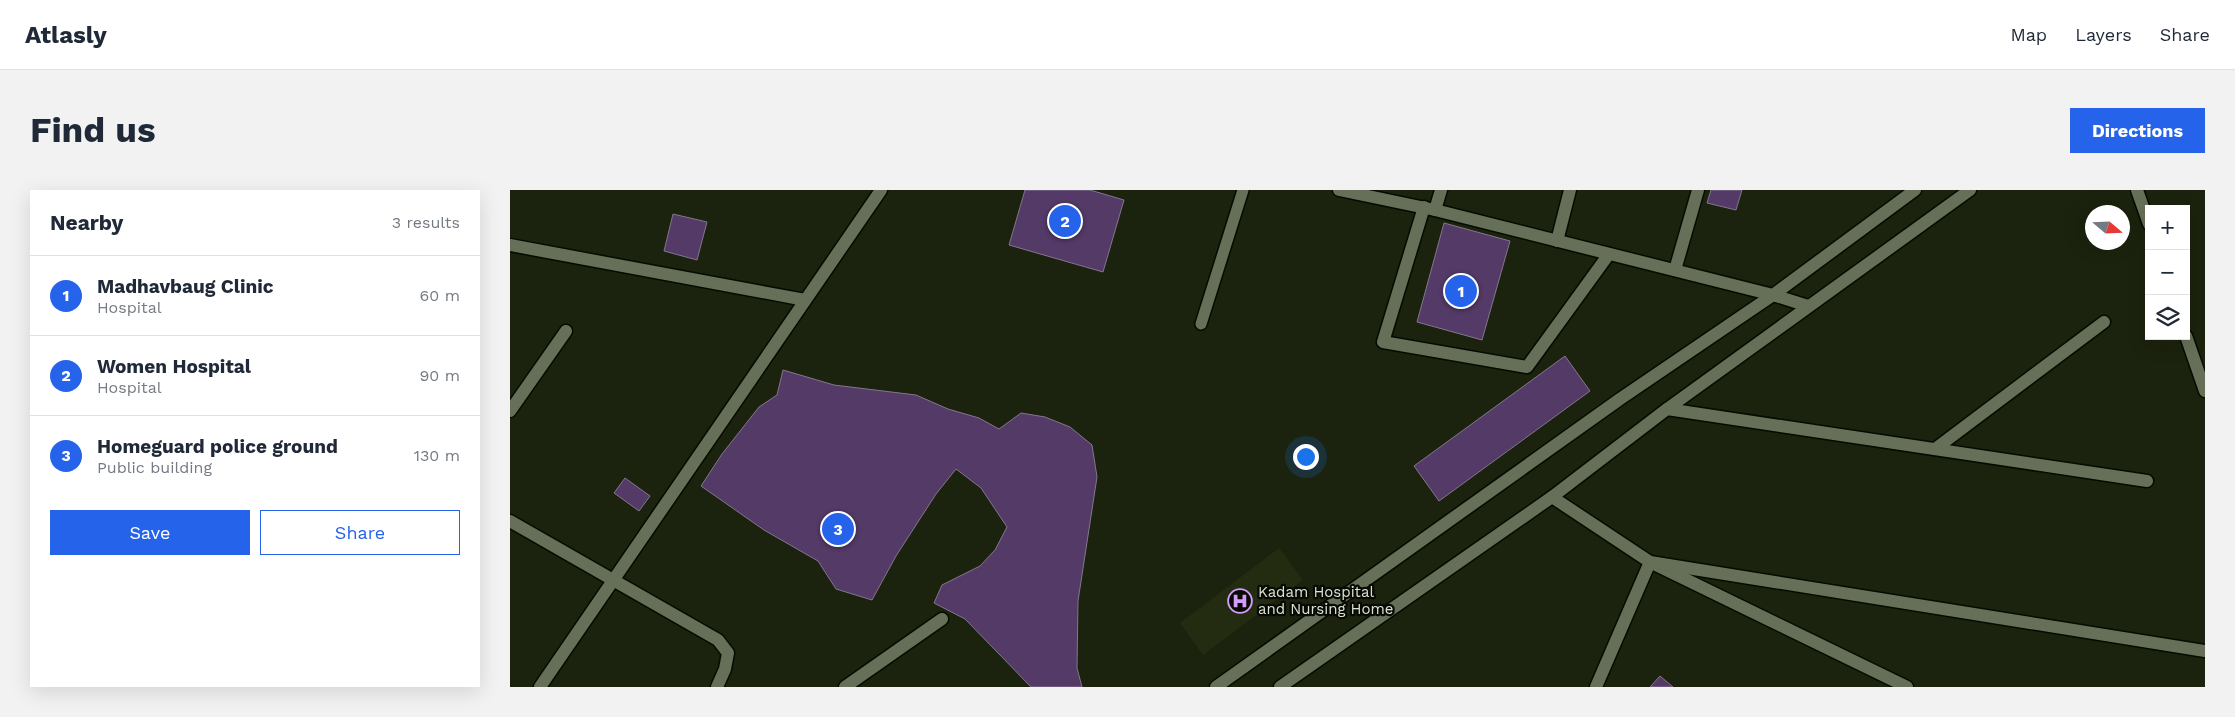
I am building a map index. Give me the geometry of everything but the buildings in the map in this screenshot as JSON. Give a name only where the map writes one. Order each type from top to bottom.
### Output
[{"type":"street","points":[[540,687],[881,190]]},
{"type":"street","points":[[1339,190],[1430,209],[1557,240],[1773,295],[1808,306]]},
{"type":"street","points":[[1441,190],[1430,209],[1383,342],[1527,367],[1609,254]]},
{"type":"street","points":[[1557,240],[1570,190]]},
{"type":"street","points":[[1675,270],[1698,190]]},
{"type":"street","points":[[1216,687],[1620,398],[1773,295],[1915,190]]},
{"type":"street","points":[[1280,687],[1552,498],[1667,409],[1970,190]]},
{"type":"street","points":[[2138,190],[2145,212]]},
{"type":"street","points":[[510,245],[805,300]]},
{"type":"street","points":[[1935,448],[2104,322]]},
{"type":"street","points":[[510,411],[566,331]]},
{"type":"street","points":[[2187,340],[2205,391]]},
{"type":"street","points":[[1667,409],[2147,481]]},
{"type":"street","points":[[1552,498],[1650,562],[1907,687]]},
{"type":"street","points":[[510,521],[718,640],[728,653],[725,669],[717,687]]},
{"type":"street","points":[[1650,562],[2205,650]]},
{"type":"street","points":[[1596,687],[1650,562]]},
{"type":"street","points":[[845,687],[942,619]]},
{"type":"lane","points":[[1201,324],[1243,190]]},
{"type":"shaded area","points":[[1279,548],[1303,580],[1203,655],[1180,623]]},
{"type":"place","name":"Women Hospital","points":[[1065,221]]},
{"type":"place","name":"Madhavbaug Clinic","points":[[1461,291]]},
{"type":"place","name":"Homeguard police ground","points":[[838,529]]},
{"type":"place","name":"Kadam Hospital and Nursing Home","points":[[1240,601]]}]
